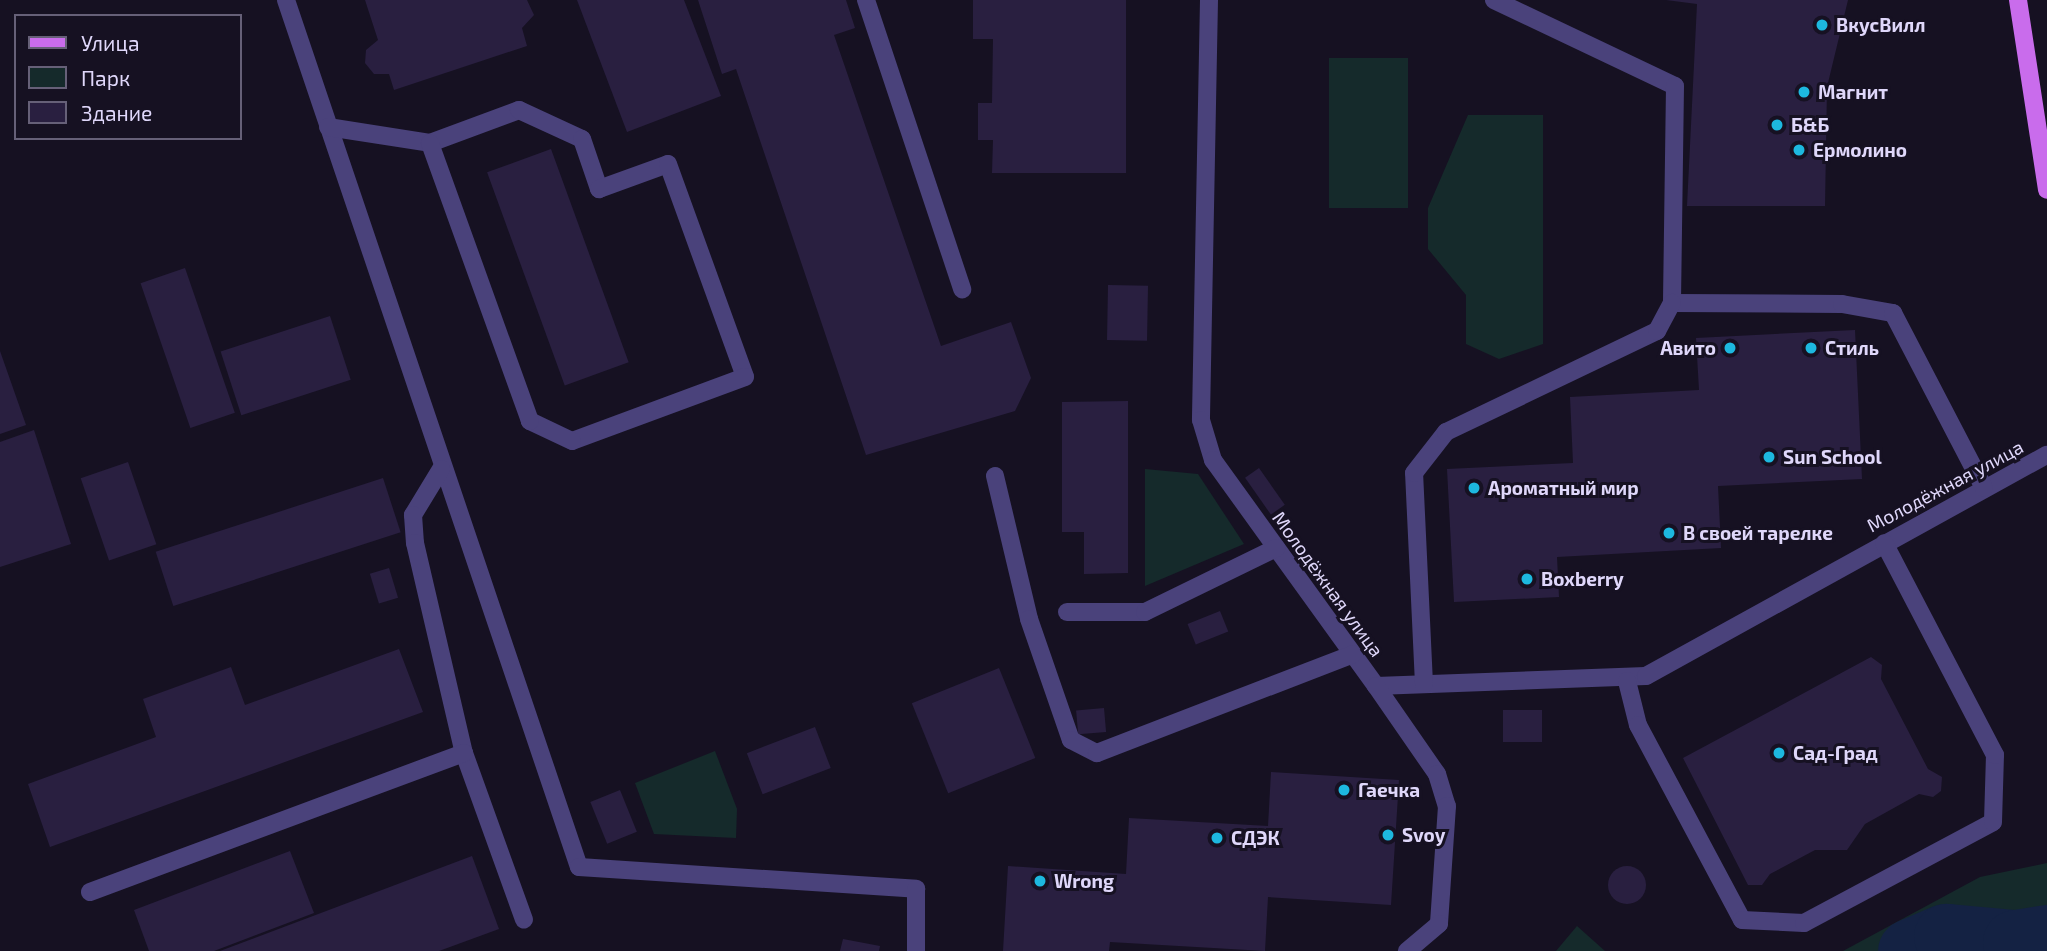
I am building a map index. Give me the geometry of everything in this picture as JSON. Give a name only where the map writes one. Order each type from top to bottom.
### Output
[{"type":"main road","points":[[2018,0],[2047,190]]},
{"type":"street","points":[[286,0],[440,469],[579,867],[916,889],[916,951]]},
{"type":"street","points":[[866,0],[962,289]]},
{"type":"street","name":"Молодёжная улица","points":[[1209,0],[1200,420],[1213,460],[1376,686],[1627,681],[2047,455]]},
{"type":"street","points":[[1424,684],[1414,473],[1446,432],[1657,331],[1672,303],[1675,86],[1494,0]]},
{"type":"street","points":[[328,127],[430,142],[519,110],[582,139],[600,189],[668,164],[745,377],[572,441],[530,421],[430,142]]},
{"type":"street","points":[[1672,303],[1842,304],[1893,313],[1984,488]]},
{"type":"street","points":[[440,469],[413,514],[414,534],[464,753],[524,920]]},
{"type":"street","points":[[995,476],[1029,619],[1071,740],[1097,752],[1353,654]]},
{"type":"street","points":[[1627,681],[1639,725],[1742,920],[1804,923],[1982,828],[1993,822],[1995,755],[1884,543]]},
{"type":"street","points":[[1067,612],[1145,612],[1276,548]]},
{"type":"street","points":[[1376,686],[1437,774],[1447,806],[1440,924],[1407,951]]},
{"type":"street","points":[[90,892],[464,753]]},
{"type":"green space","points":[[1329,58],[1408,58],[1408,208],[1329,208]]},
{"type":"green space","points":[[1468,115],[1543,115],[1543,344],[1499,359],[1466,344],[1466,295],[1428,249],[1428,208]]},
{"type":"green space","points":[[1145,469],[1198,474],[1244,544],[1145,586]]},
{"type":"green space","points":[[715,751],[737,809],[736,838],[654,834],[635,783]]},
{"type":"green space","points":[[2047,863],[2047,951],[1843,951],[1980,877]]},
{"type":"green space","points":[[1577,926],[1605,951],[1556,951]]},
{"type":"building","points":[[365,0],[527,0],[534,15],[522,28],[527,46],[394,90],[389,74],[374,74],[365,63],[366,50],[378,40]]},
{"type":"building","points":[[577,0],[684,0],[721,96],[627,132]]},
{"type":"building","points":[[698,0],[846,0],[855,28],[834,35],[941,346],[1011,322],[1031,378],[1015,411],[866,455],[736,69],[722,74]]},
{"type":"building","points":[[973,0],[1126,0],[1126,173],[992,173],[993,140],[978,140],[978,103],[992,103],[993,39],[973,39]]},
{"type":"building","points":[[1666,0],[1848,0],[1827,87],[1825,206],[1687,206],[1697,4]]},
{"type":"building","points":[[551,149],[629,362],[565,386],[487,172]]},
{"type":"building","points":[[185,268],[235,413],[190,428],[141,283]]},
{"type":"building","points":[[1108,285],[1148,286],[1147,341],[1107,340]]},
{"type":"building","points":[[330,316],[351,380],[241,415],[221,352]]},
{"type":"building","points":[[1855,330],[1862,479],[1718,486],[1721,548],[1557,557],[1559,597],[1454,602],[1447,469],[1573,463],[1570,397],[1699,390],[1696,338]]},
{"type":"building","points":[[0,351],[26,425],[0,434]]},
{"type":"building","points":[[1128,401],[1128,573],[1084,574],[1084,532],[1062,532],[1062,402]]},
{"type":"building","points":[[34,430],[71,544],[0,567],[0,442]]},
{"type":"building","points":[[128,462],[156,544],[109,561],[81,478]]},
{"type":"building","points":[[1259,468],[1285,505],[1271,515],[1245,478]]},
{"type":"building","points":[[383,478],[401,532],[173,606],[156,552]]},
{"type":"building","points":[[389,568],[398,598],[379,603],[370,574]]},
{"type":"building","points":[[1220,611],[1228,631],[1196,645],[1188,624]]},
{"type":"building","points":[[399,649],[423,712],[50,847],[28,784],[156,737],[143,699],[231,667],[245,705]]},
{"type":"building","points":[[1871,657],[1882,665],[1881,679],[1928,769],[1942,777],[1941,791],[1933,797],[1919,794],[1865,824],[1847,850],[1815,850],[1770,874],[1762,885],[1748,885],[1683,758]]},
{"type":"building","points":[[999,668],[1035,758],[948,793],[912,703]]},
{"type":"building","points":[[1104,708],[1106,732],[1078,734],[1076,710]]},
{"type":"building","points":[[1503,710],[1542,710],[1542,742],[1503,742]]},
{"type":"building","points":[[815,727],[831,768],[763,794],[747,753]]},
{"type":"building","points":[[1271,772],[1399,780],[1391,905],[1268,897],[1265,951],[1110,942],[1109,951],[1003,951],[1008,866],[1126,874],[1129,818],[1268,826]]},
{"type":"building","points":[[620,790],[637,832],[607,844],[590,802]]},
{"type":"building","points":[[290,851],[314,913],[214,951],[149,951],[134,910]]},
{"type":"building","points":[[472,856],[499,929],[439,951],[220,951]]},
{"type":"building","points":[[1627,866],[1641,871],[1646,885],[1641,899],[1627,904],[1613,899],[1608,885],[1613,871]]},
{"type":"building","points":[[843,939],[880,946],[879,951],[840,951]]},
{"type":"waterway","points":[[1910,951],[1946,936],[2015,942],[2047,937]]},
{"type":"place","name":"ВкусВилл","points":[[1822,25]]},
{"type":"place","name":"Магнит","points":[[1804,92]]},
{"type":"place","name":"Б&Б","points":[[1777,125]]},
{"type":"place","name":"Ермолино","points":[[1799,150]]},
{"type":"place","name":"Авито","points":[[1730,348]]},
{"type":"place","name":"Стиль","points":[[1811,348]]},
{"type":"place","name":"Sun School","points":[[1769,457]]},
{"type":"place","name":"Ароматный мир","points":[[1474,488]]},
{"type":"place","name":"В своей тарелке","points":[[1669,533]]},
{"type":"place","name":"Boxberry","points":[[1527,579]]},
{"type":"place","name":"Сад-Град","points":[[1779,753]]},
{"type":"place","name":"Гаечка","points":[[1344,790]]},
{"type":"place","name":"Svoy","points":[[1388,835]]},
{"type":"place","name":"СДЭК","points":[[1217,838]]},
{"type":"place","name":"Wrong","points":[[1040,881]]}]
